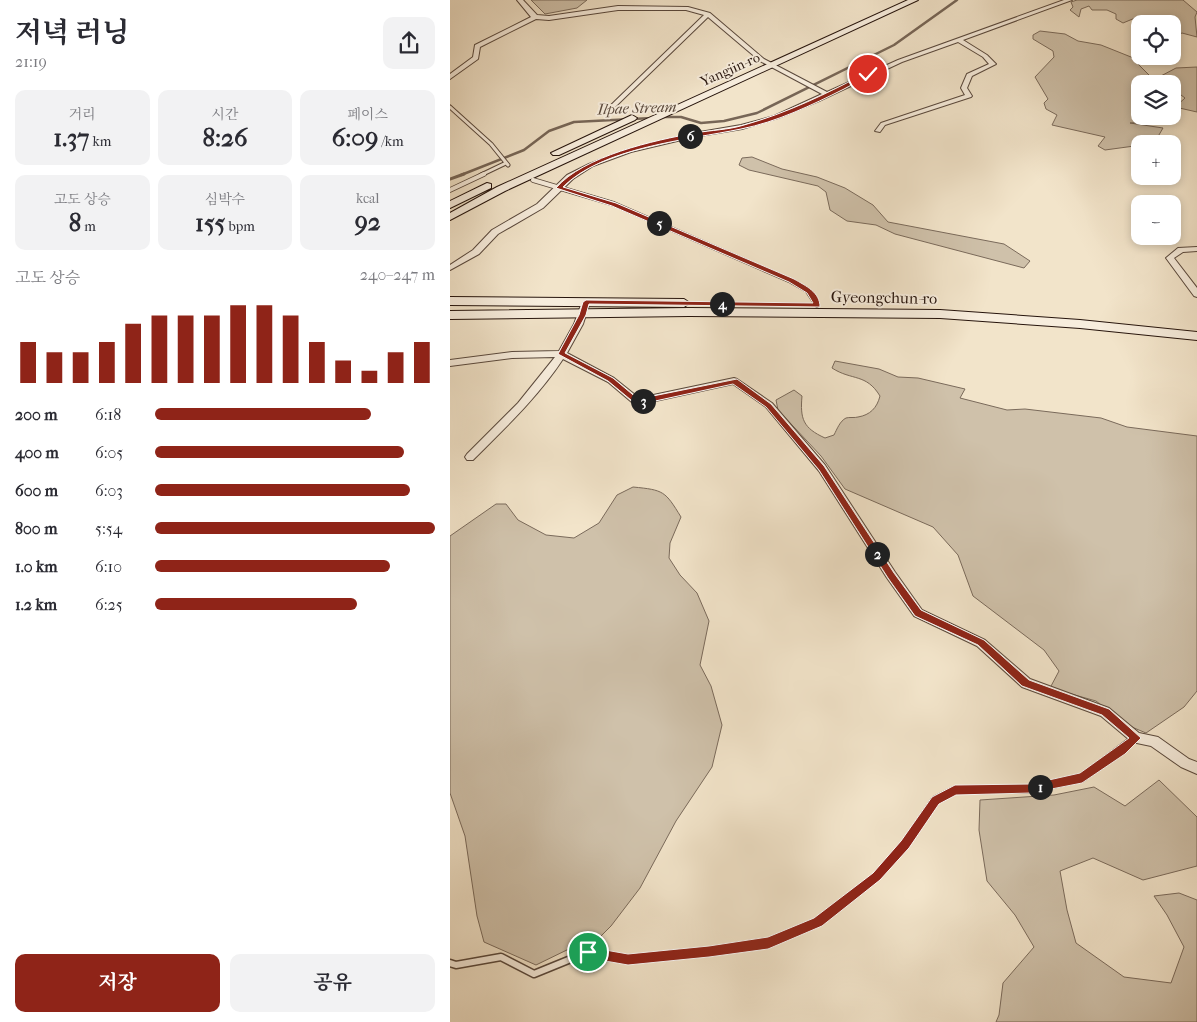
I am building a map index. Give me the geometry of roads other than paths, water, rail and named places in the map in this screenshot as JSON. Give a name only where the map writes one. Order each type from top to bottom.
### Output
[{"type":"main road","name":"Yangjin-ro","points":[[450,205],[506,176],[611,128],[900,0]]},
{"type":"main road","name":"Yangjin-ro","points":[[450,217],[501,189],[914,0]]},
{"type":"main road","name":"Gyeongchun-ro","points":[[450,301],[948,307],[1025,311],[1197,328]]},
{"type":"main road","name":"Gyeongchun-ro","points":[[450,314],[583,315],[688,312],[948,315],[1080,324],[1197,336]]},
{"type":"street","points":[[520,0],[535,17]]},
{"type":"street","points":[[680,0],[680,8]]},
{"type":"street","points":[[450,268],[476,252],[495,232],[540,206],[570,177],[591,165],[614,156],[694,135],[742,128],[776,117],[900,61],[1070,0]]},
{"type":"street","points":[[450,77],[476,58],[477,46],[535,17],[550,18],[618,8],[680,8],[708,14],[762,60],[826,93]]},
{"type":"street","points":[[612,107],[708,14]]},
{"type":"street","points":[[878,130],[883,124],[969,96],[964,88],[969,75],[992,64],[985,56],[959,40]]},
{"type":"street","points":[[1197,249],[1181,250],[1170,258],[1197,294]]},
{"type":"street","points":[[470,457],[520,408],[561,354],[583,315],[586,302]]},
{"type":"street","points":[[450,363],[512,356],[561,354],[611,380],[637,402],[734,381],[768,405],[822,468],[891,575],[918,613],[981,643],[1026,683],[1105,712],[1136,738],[1154,741],[1185,763],[1197,768]]},
{"type":"lane","points":[[450,107],[491,144],[507,164],[450,190]]},
{"type":"lane","points":[[533,180],[614,204],[791,281],[810,291],[817,305]]},
{"type":"lane","points":[[450,963],[456,965],[501,957],[534,974],[588,952],[628,960],[709,952],[768,943],[818,922],[876,876],[905,844],[935,800],[955,790],[1031,789],[1082,778],[1136,738]]},
{"type":"waterway","name":"Ilpae Stream","points":[[662,117],[681,117],[701,123],[724,121],[757,113],[894,45],[957,0]]},
{"type":"waterway","name":"Ilpae Stream","points":[[461,175],[524,150],[549,131],[574,122],[652,118]]},
{"type":"waterway","name":"Ilpae Stream","points":[[450,179],[464,174]]}]
